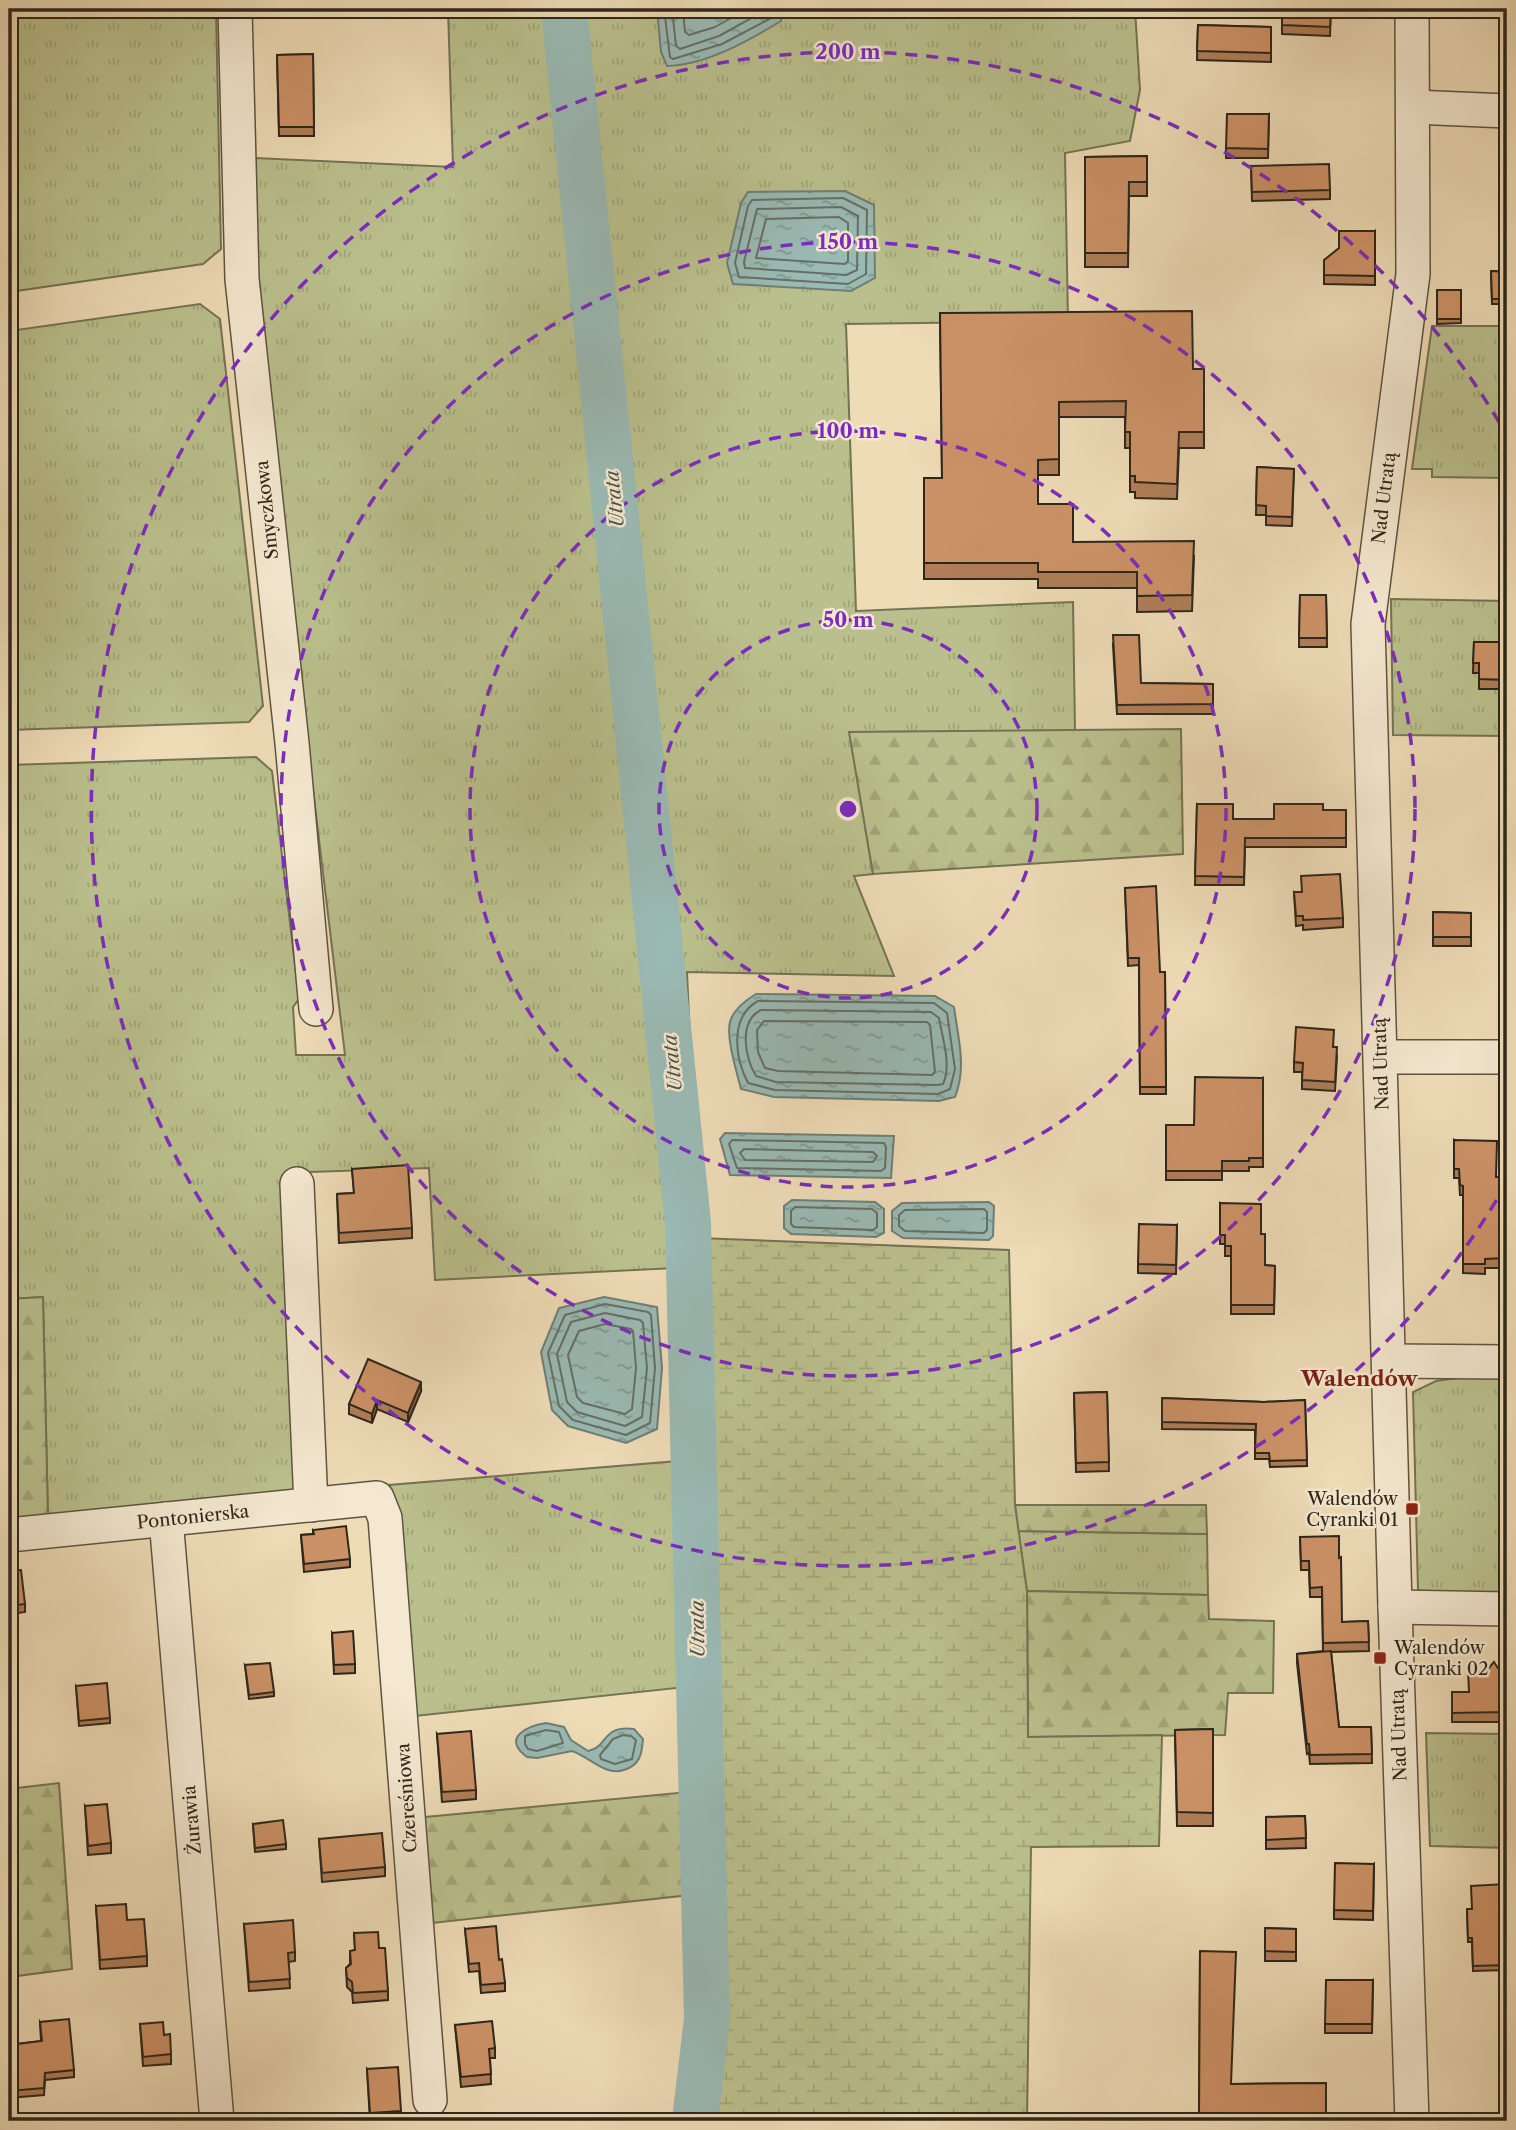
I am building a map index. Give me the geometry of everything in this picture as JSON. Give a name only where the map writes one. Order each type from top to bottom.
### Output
[{"type":"street","name":"Smyczkowa","points":[[235,9],[242,279],[292,743],[316,1009]]},
{"type":"street","name":"Nad Utratą","points":[[1412,9],[1413,274],[1368,624],[1412,2121]]},
{"type":"street","points":[[1413,107],[1507,111]]},
{"type":"street","points":[[1381,1057],[1507,1058]]},
{"type":"street","points":[[297,1184],[311,1505]]},
{"type":"street","points":[[1389,1361],[1507,1362]]},
{"type":"street","name":"Pontonierska","points":[[9,1535],[377,1498]]},
{"type":"street","name":"Czereśniowa","points":[[377,1498],[385,1518],[430,2100]]},
{"type":"street","name":"Żurawia","points":[[166,1519],[217,2121]]},
{"type":"street","points":[[1395,1607],[1507,1609]]},
{"type":"green space","points":[[9,9],[216,9],[221,249],[203,264],[9,292]]},
{"type":"green space","points":[[448,9],[1135,9],[1140,90],[1130,141],[1065,153],[1068,321],[846,324],[856,611],[1073,602],[1075,731],[850,732],[873,874],[854,876],[894,976],[687,972],[699,1238],[712,1678],[717,2048],[712,2121],[688,2121],[693,1999],[685,1687],[406,1717],[389,1485],[678,1461],[675,1268],[435,1280],[429,1168],[286,1175],[301,1493],[48,1518],[43,1297],[9,1299],[9,765],[256,757],[272,771],[299,999],[293,1007],[296,1055],[345,1055],[264,384],[256,271],[255,158],[453,167]]},
{"type":"green space","points":[[200,304],[220,319],[263,706],[249,722],[9,730],[9,331]]},
{"type":"green space","points":[[1432,326],[1507,326],[1507,478],[1432,477],[1432,469],[1412,469]]},
{"type":"green space","points":[[1391,599],[1507,601],[1507,736],[1393,735]]},
{"type":"green space","points":[[1181,729],[1183,854],[873,874],[849,732]]},
{"type":"green space","points":[[699,1238],[1009,1250],[1015,1505],[1027,1591],[1028,1737],[1162,1735],[1159,1846],[1031,1847],[1027,2121],[744,2121],[712,2116],[717,2048],[712,1678]]},
{"type":"green space","points":[[43,1297],[48,1518],[9,1522],[9,1299]]},
{"type":"green space","points":[[1479,1375],[1507,1376],[1507,1598],[1431,1598],[1418,1590],[1413,1392],[1436,1381]]},
{"type":"green space","points":[[1015,1505],[1206,1505],[1207,1534],[1018,1531]]},
{"type":"green space","points":[[1018,1531],[1207,1534],[1208,1595],[1027,1591]]},
{"type":"green space","points":[[1027,1591],[1208,1595],[1209,1619],[1274,1621],[1273,1693],[1228,1693],[1225,1735],[1028,1737]]},
{"type":"green space","points":[[1426,1733],[1507,1734],[1507,1848],[1430,1846]]},
{"type":"green space","points":[[59,1783],[72,1969],[9,1977],[9,1789]]},
{"type":"green space","points":[[688,1792],[690,1895],[423,1924],[415,1818]]},
{"type":"water","points":[[657,9],[783,9],[781,21],[741,44],[712,57],[667,66],[661,52]]},
{"type":"water","points":[[845,191],[874,205],[875,278],[851,291],[733,284],[727,263],[741,203],[748,192]]},
{"type":"water","points":[[756,994],[935,996],[954,1007],[961,1064],[955,1097],[939,1101],[774,1097],[741,1089],[731,1046],[730,1022],[737,1009]]},
{"type":"water","points":[[725,1133],[894,1136],[891,1178],[730,1175],[720,1139]]},
{"type":"water","points":[[792,1200],[875,1202],[884,1209],[884,1233],[876,1237],[791,1234],[784,1228],[784,1206]]},
{"type":"water","points":[[989,1202],[994,1206],[993,1236],[989,1240],[903,1238],[892,1231],[892,1211],[902,1203]]},
{"type":"water","points":[[604,1297],[657,1307],[662,1368],[657,1429],[626,1443],[568,1426],[552,1410],[541,1352],[559,1308]]},
{"type":"water","points":[[546,1723],[564,1727],[571,1740],[588,1751],[595,1749],[616,1730],[634,1729],[643,1739],[641,1754],[634,1765],[617,1771],[604,1768],[572,1751],[537,1758],[527,1757],[516,1744],[517,1739],[525,1730]]},
{"type":"building","points":[[1282,9],[1331,9],[1330,27],[1282,25]]},
{"type":"building","points":[[1198,25],[1271,27],[1271,53],[1197,51]]},
{"type":"building","points":[[313,54],[314,127],[279,127],[277,55]]},
{"type":"building","points":[[1227,114],[1269,114],[1268,149],[1226,148]]},
{"type":"building","points":[[1147,156],[1147,182],[1129,182],[1128,253],[1085,253],[1085,157]]},
{"type":"building","points":[[1329,164],[1330,190],[1252,192],[1251,166]]},
{"type":"building","points":[[1339,231],[1375,231],[1375,276],[1324,275],[1324,260],[1339,248]]},
{"type":"building","points":[[1491,271],[1507,272],[1507,299],[1492,299]]},
{"type":"building","points":[[1437,290],[1461,290],[1461,319],[1437,319]]},
{"type":"building","points":[[1192,311],[1193,369],[1204,369],[1204,432],[1179,432],[1177,484],[1135,482],[1135,476],[1130,476],[1130,432],[1125,432],[1126,401],[1059,402],[1059,459],[1038,460],[1038,504],[1073,504],[1073,542],[1194,541],[1192,595],[1137,596],[1137,572],[1038,572],[1038,563],[924,563],[924,478],[942,478],[940,313]]},
{"type":"building","points":[[1257,467],[1294,469],[1292,517],[1266,516],[1266,506],[1256,505]]},
{"type":"building","points":[[1300,595],[1326,595],[1327,638],[1299,638]]},
{"type":"building","points":[[1113,635],[1139,635],[1141,683],[1213,684],[1213,704],[1117,705]]},
{"type":"building","points":[[1474,642],[1507,642],[1507,680],[1479,679],[1479,663],[1473,663]]},
{"type":"building","points":[[1197,804],[1233,804],[1233,819],[1274,819],[1274,804],[1323,804],[1323,810],[1346,810],[1346,838],[1245,838],[1244,877],[1195,876]]},
{"type":"building","points":[[1340,874],[1343,918],[1303,920],[1303,916],[1296,916],[1294,892],[1302,892],[1301,876]]},
{"type":"building","points":[[1156,886],[1160,972],[1165,972],[1166,1087],[1140,1087],[1139,958],[1128,958],[1125,888]]},
{"type":"building","points":[[1433,912],[1471,913],[1471,937],[1433,937]]},
{"type":"building","points":[[1296,1027],[1334,1030],[1333,1047],[1337,1047],[1335,1082],[1302,1080],[1303,1063],[1294,1062]]},
{"type":"building","points":[[1195,1077],[1263,1078],[1263,1158],[1222,1161],[1222,1171],[1166,1171],[1166,1125],[1194,1125]]},
{"type":"building","points":[[1454,1140],[1497,1141],[1496,1177],[1507,1177],[1505,1258],[1485,1259],[1485,1264],[1463,1264],[1463,1186],[1460,1185],[1459,1169],[1454,1169]]},
{"type":"building","points":[[408,1165],[412,1228],[339,1233],[337,1194],[354,1193],[352,1169]]},
{"type":"building","points":[[1220,1203],[1261,1204],[1265,1265],[1275,1266],[1274,1305],[1231,1305],[1231,1246],[1225,1246],[1225,1235],[1220,1235]]},
{"type":"building","points":[[1139,1224],[1177,1225],[1176,1265],[1138,1264]]},
{"type":"building","points":[[368,1359],[421,1382],[408,1413],[377,1400],[372,1414],[349,1404]]},
{"type":"building","points":[[1107,1392],[1109,1462],[1076,1463],[1074,1393]]},
{"type":"building","points":[[1162,1398],[1264,1402],[1305,1400],[1307,1460],[1270,1461],[1269,1453],[1255,1453],[1256,1424],[1162,1422]]},
{"type":"building","points":[[346,1526],[350,1559],[304,1564],[301,1535],[314,1534],[313,1530]]},
{"type":"building","points":[[1339,1536],[1342,1622],[1368,1621],[1369,1642],[1323,1643],[1322,1587],[1310,1588],[1309,1561],[1301,1561],[1300,1537]]},
{"type":"building","points":[[21,1570],[25,1604],[10,1606],[15,1644],[9,1645],[9,1571]]},
{"type":"building","points":[[353,1631],[355,1664],[334,1665],[332,1633]]},
{"type":"building","points":[[1331,1651],[1339,1727],[1371,1727],[1372,1754],[1310,1755],[1297,1654]]},
{"type":"building","points":[[1494,1662],[1507,1682],[1507,1694],[1504,1694],[1505,1712],[1452,1713],[1452,1692],[1469,1692],[1468,1671],[1486,1671]]},
{"type":"building","points":[[270,1663],[274,1692],[249,1695],[245,1665]]},
{"type":"building","points":[[107,1683],[110,1718],[79,1721],[76,1686]]},
{"type":"building","points":[[1213,1729],[1213,1813],[1177,1812],[1175,1730]]},
{"type":"building","points":[[471,1731],[476,1790],[442,1792],[437,1734]]},
{"type":"building","points":[[107,1804],[111,1843],[88,1846],[85,1806]]},
{"type":"building","points":[[1305,1816],[1306,1838],[1266,1840],[1266,1817]]},
{"type":"building","points":[[283,1820],[286,1844],[255,1848],[253,1824]]},
{"type":"building","points":[[382,1833],[385,1867],[322,1873],[319,1839]]},
{"type":"building","points":[[1335,1863],[1374,1864],[1373,1911],[1334,1910]]},
{"type":"building","points":[[1506,1884],[1507,1965],[1473,1966],[1467,1909],[1472,1909],[1471,1886]]},
{"type":"building","points":[[126,1904],[127,1920],[144,1919],[147,1956],[100,1960],[96,1906]]},
{"type":"building","points":[[293,1920],[295,1952],[288,1953],[290,1979],[249,1982],[244,1924]]},
{"type":"building","points":[[496,1926],[499,1960],[502,1959],[505,1983],[481,1985],[479,1963],[469,1964],[465,1929]]},
{"type":"building","points":[[1265,1928],[1296,1929],[1296,1952],[1265,1951]]},
{"type":"building","points":[[378,1932],[379,1948],[385,1948],[388,1991],[353,1993],[346,1968],[351,1964],[350,1951],[355,1950],[354,1933]]},
{"type":"building","points":[[1200,1951],[1236,1952],[1231,2084],[1326,2083],[1326,2114],[1199,2114]]},
{"type":"building","points":[[1326,1980],[1373,1980],[1372,2024],[1325,2024]]},
{"type":"building","points":[[69,2019],[74,2070],[45,2073],[44,2088],[9,2091],[9,2045],[42,2041],[40,2022]]},
{"type":"building","points":[[492,2021],[495,2048],[489,2049],[491,2074],[461,2077],[455,2025]]},
{"type":"building","points":[[163,2022],[164,2035],[170,2034],[171,2054],[143,2057],[140,2024]]},
{"type":"building","points":[[398,2067],[401,2111],[370,2113],[367,2069]]},
{"type":"waterway","name":"Utrata","points":[[564,9],[688,1223],[707,2019],[695,2121]]},
{"type":"place","name":"Walendów Cyranki 01","points":[[1412,1509]]},
{"type":"place","name":"Walendów Cyranki 02","points":[[1380,1658]]},
{"type":"district","name":"Walendów","points":[[1359,1379]]}]
